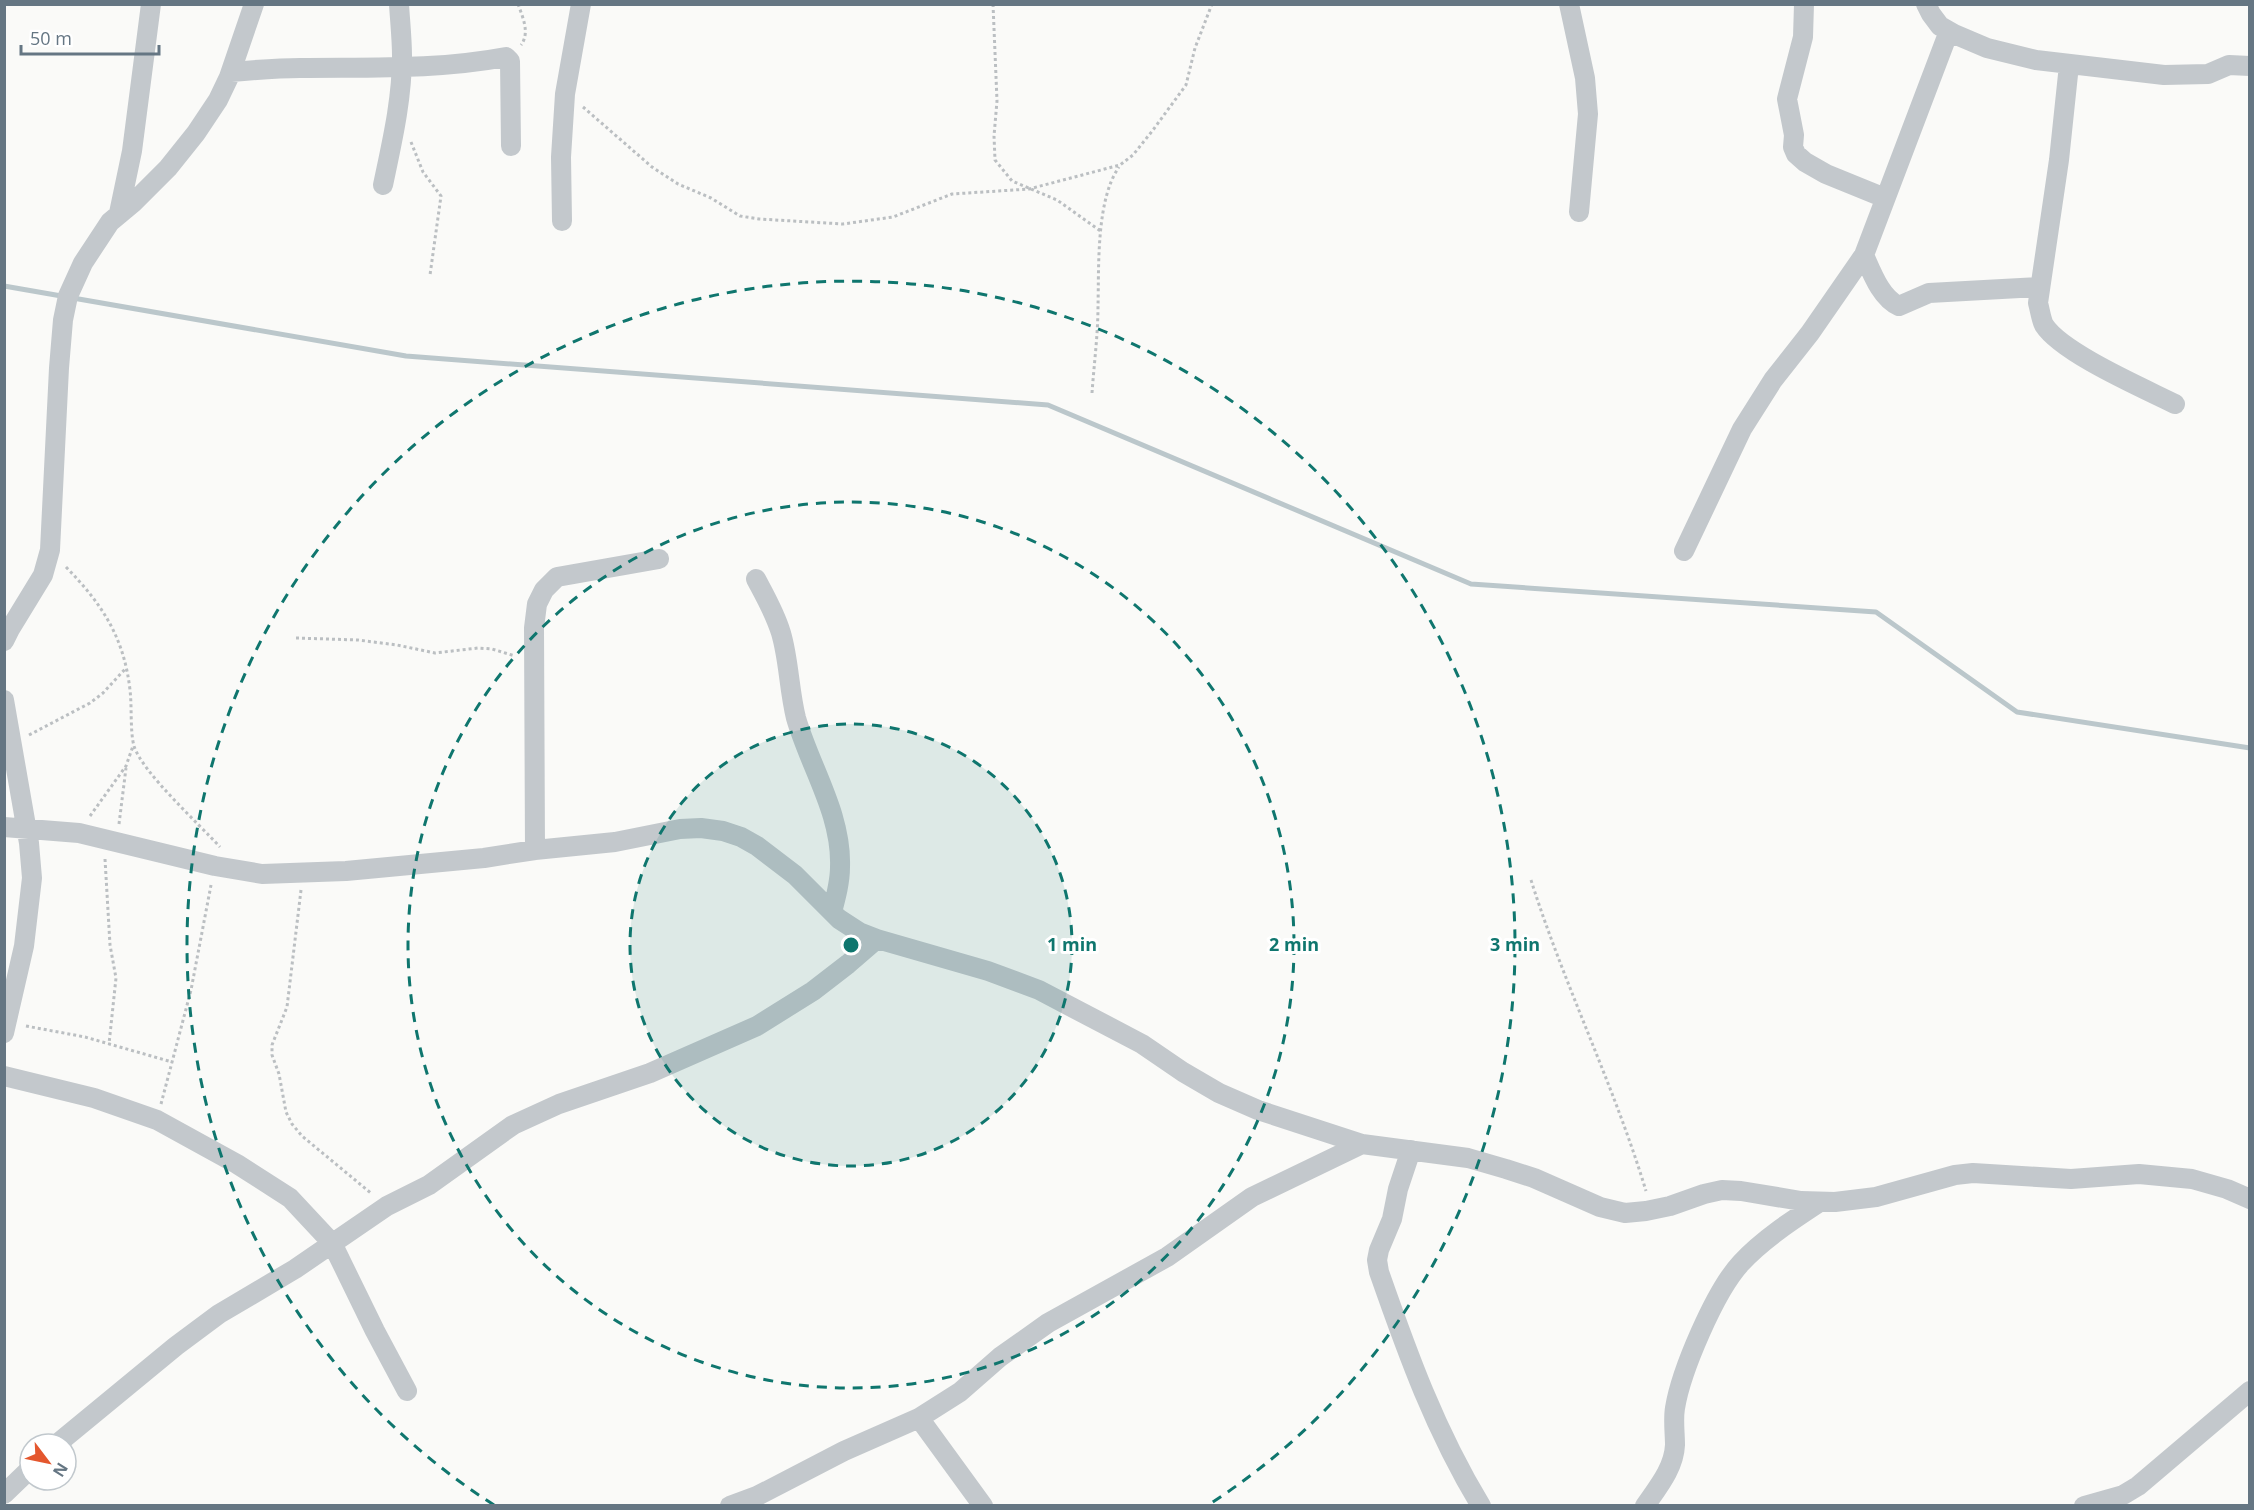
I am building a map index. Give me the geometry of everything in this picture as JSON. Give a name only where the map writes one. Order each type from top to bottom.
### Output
[{"type":"street","points":[[119,213],[132,151],[151,4]]},
{"type":"street","points":[[6,633],[43,575],[50,550],[63,320],[68,297],[83,263],[102,233],[119,213],[152,185],[183,150],[218,100],[231,72],[254,4]]},
{"type":"street","points":[[383,185],[397,113],[401,68],[399,4]]},
{"type":"street","points":[[562,221],[561,157],[565,90],[581,4]]},
{"type":"street","points":[[1569,4],[1585,78],[1588,114],[1579,212]]},
{"type":"street","points":[[1804,4],[1803,37],[1787,99],[1794,135],[1793,147],[1796,154],[1805,162],[1826,174],[1885,198]]},
{"type":"street","points":[[1926,4],[1930,14],[1940,26],[1949,31],[1987,48],[2036,60],[2188,76],[2208,74],[2229,65],[2250,66]]},
{"type":"street","points":[[1684,551],[1742,429],[1773,380],[1810,333],[1864,255],[1949,31]]},
{"type":"street","points":[[231,72],[298,68],[401,68],[469,64],[506,57],[510,61],[511,146]]},
{"type":"street","points":[[2069,65],[2058,172],[2038,303],[2043,324],[2055,338],[2110,371],[2175,404]]},
{"type":"street","points":[[1864,255],[1887,299],[1899,306],[1929,293],[2040,287]]},
{"type":"street","points":[[535,850],[534,628],[537,604],[544,590],[557,578],[658,560]]},
{"type":"street","points":[[756,579],[773,611],[781,634],[790,693],[797,720],[809,756],[823,786],[839,843],[840,867],[832,912]]},
{"type":"street","points":[[4,700],[32,869],[30,907],[24,946],[6,1028]]},
{"type":"street","points":[[4,827],[79,833],[215,866],[262,874],[346,872],[484,858],[615,842],[680,829],[701,828],[723,831],[757,846],[795,875],[846,924],[877,939],[988,971],[1039,990],[1142,1044],[1219,1093],[1258,1110],[1362,1144],[1468,1158],[1534,1178],[1600,1207],[1625,1213],[1652,1210],[1722,1190],[1835,1203],[1876,1197],[1955,1175],[1973,1173],[2071,1179],[2139,1174],[2192,1179],[2227,1189],[2250,1199]]},
{"type":"street","points":[[72,1432],[176,1346],[219,1314],[295,1269],[387,1206],[429,1185],[513,1125],[559,1104],[650,1073],[758,1026],[813,991],[877,939]]},
{"type":"street","points":[[4,1076],[94,1098],[157,1120],[237,1164],[290,1198],[332,1243],[407,1391]]},
{"type":"street","points":[[730,1506],[757,1496],[844,1452],[919,1418],[960,1392],[1000,1357],[1048,1323],[1167,1257],[1252,1197],[1362,1144]]},
{"type":"street","points":[[1411,1150],[1398,1189],[1392,1219],[1378,1250],[1379,1272],[1413,1372],[1443,1437],[1481,1506]]},
{"type":"street","points":[[1645,1506],[1667,1472],[1673,1456],[1675,1409],[1683,1378],[1697,1340],[1719,1296],[1741,1262],[1790,1222],[1820,1202]]},
{"type":"street","points":[[2084,1506],[2123,1495],[2138,1486],[2250,1391]]},
{"type":"street","points":[[919,1418],[983,1506]]},
{"type":"street","points":[[4,1494],[18,1481]]},
{"type":"path","points":[[510,61],[524,40],[525,33],[525,24],[518,4]]},
{"type":"path","points":[[993,4],[997,101],[994,136],[995,160],[1012,181],[1057,200],[1102,232]]},
{"type":"path","points":[[565,90],[600,124],[652,166],[678,184],[711,198],[740,216],[843,224],[893,217],[952,194],[1029,189],[1120,165],[1133,155],[1186,85],[1195,48],[1212,4]]},
{"type":"path","points":[[397,113],[414,147],[423,172],[441,196],[430,275]]},
{"type":"path","points":[[1092,393],[1098,306],[1098,260],[1109,186],[1120,165]]},
{"type":"path","points":[[50,550],[92,594],[115,632],[126,668],[133,714],[134,744],[142,763],[242,870]]},
{"type":"path","points":[[296,638],[358,640],[435,653],[478,648],[492,649],[534,662]]},
{"type":"path","points":[[11,744],[90,703],[103,693],[126,668]]},
{"type":"path","points":[[109,1044],[116,978],[110,945],[110,841],[126,766],[134,744]]},
{"type":"path","points":[[79,833],[126,766]]},
{"type":"path","points":[[157,1120],[191,990],[215,866]]},
{"type":"path","points":[[303,873],[287,1007],[272,1050],[286,1112],[302,1136],[387,1206]]},
{"type":"path","points":[[1531,880],[1544,922],[1630,1138],[1652,1210]]},
{"type":"path","points":[[6,1028],[34,1027],[109,1044],[172,1062]]},
{"type":"waterway","points":[[4,286],[406,356],[1048,405],[1471,584],[1876,612],[2017,712],[2250,748]]}]
